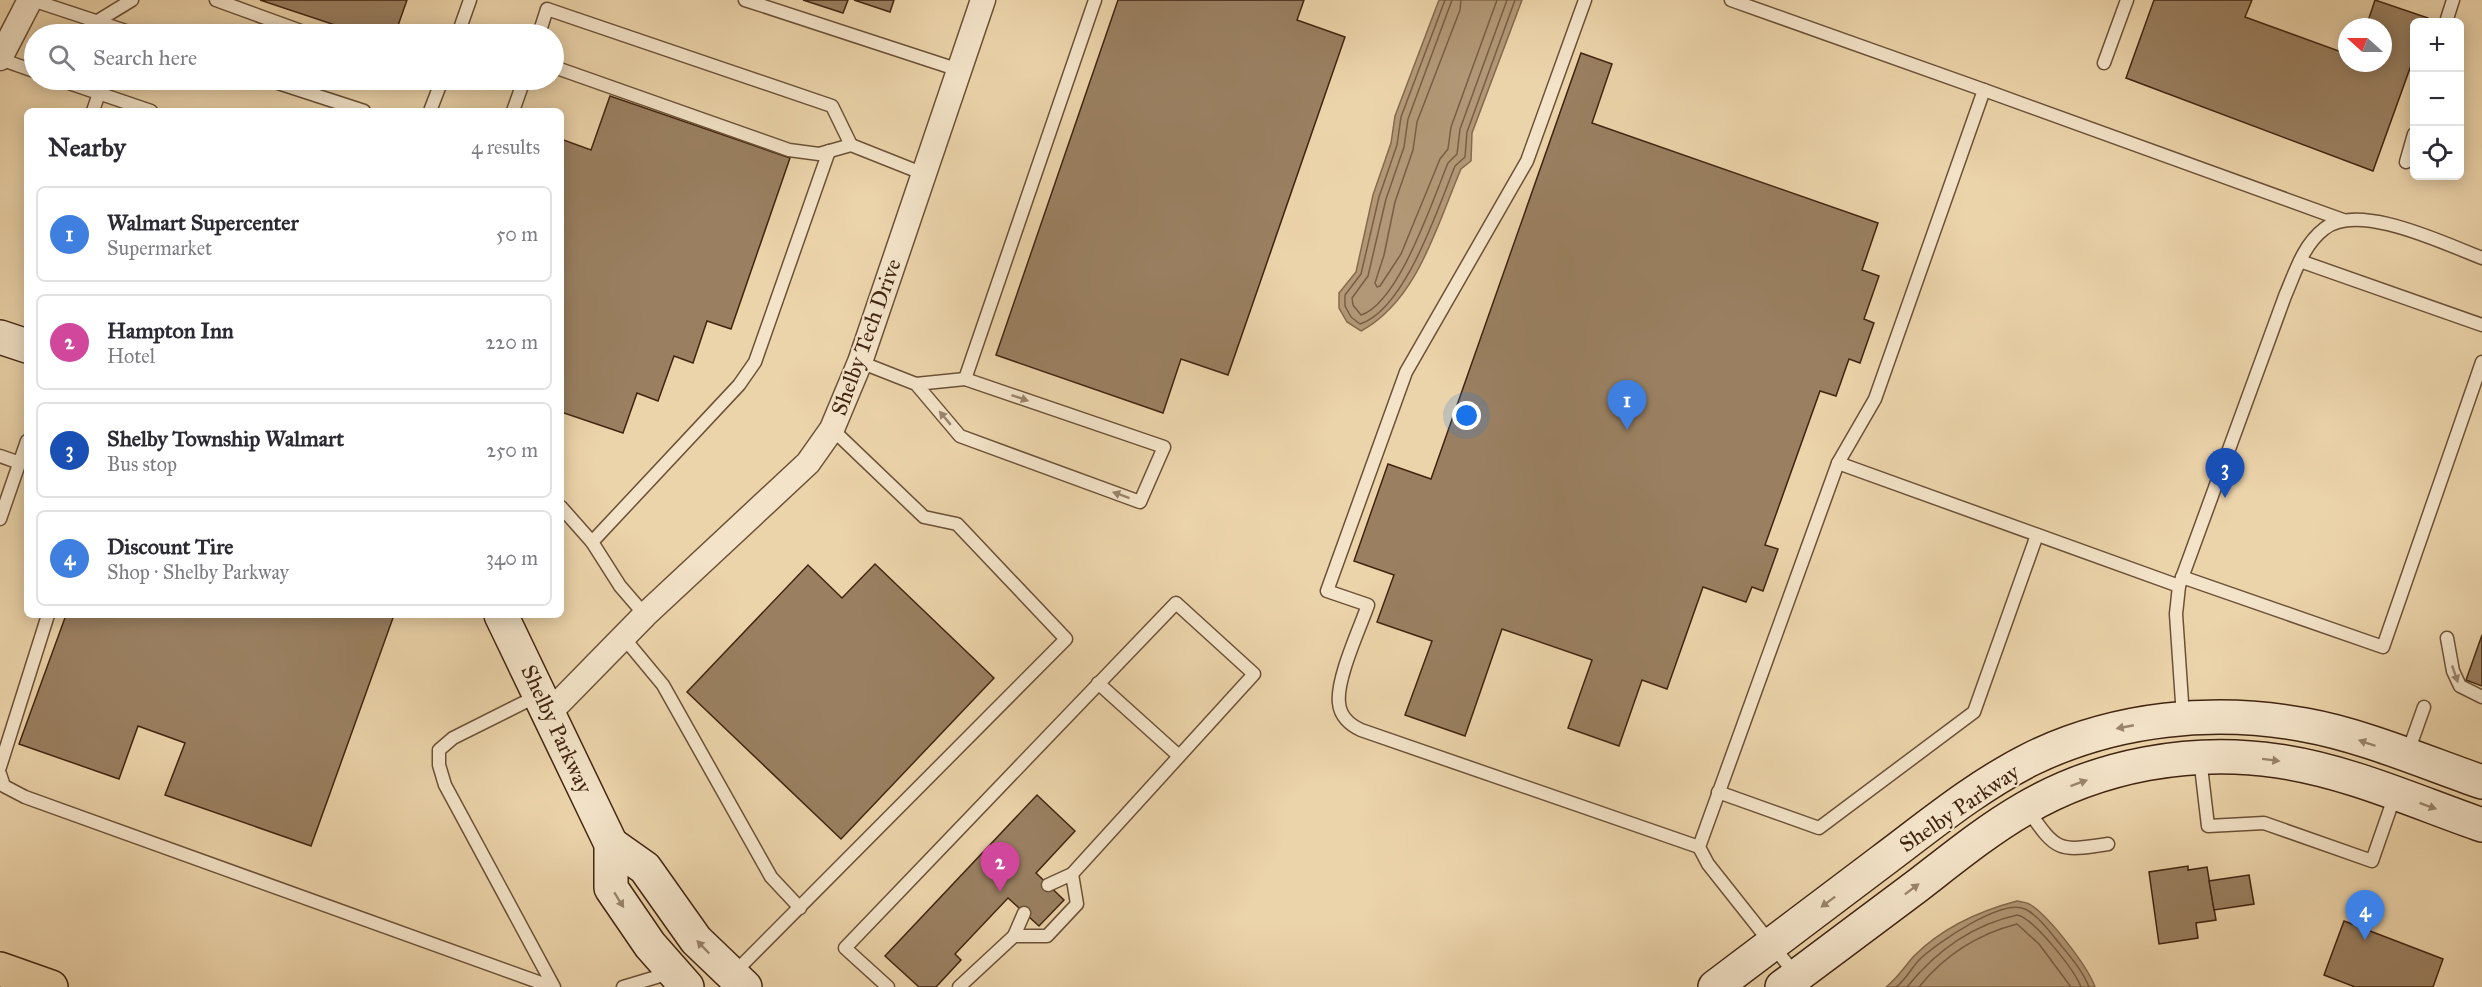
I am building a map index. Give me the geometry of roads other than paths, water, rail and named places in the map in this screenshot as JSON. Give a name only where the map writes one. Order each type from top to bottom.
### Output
[{"type":"highway","points":[[0,969],[51,987]]},
{"type":"street","points":[[0,58],[31,0]]},
{"type":"street","name":"Shelby Tech Drive","points":[[545,704],[624,638],[645,615],[808,463],[832,429],[860,362],[983,0]]},
{"type":"street","points":[[0,337],[24,345]]},
{"type":"street","name":"Shelby Parkway","points":[[502,618],[611,844],[611,888],[632,921],[679,980]]},
{"type":"street","name":"Shelby Parkway","points":[[1715,987],[1986,785],[2032,759],[2100,733],[2183,718],[2248,717],[2308,725],[2482,782]]},
{"type":"street","points":[[2153,763],[2180,740],[2184,731],[2183,718]]},
{"type":"street","name":"Shelby Parkway","points":[[1789,982],[1982,836],[2026,807],[2071,786],[2125,768],[2200,757],[2253,758],[2303,765],[2481,824]]},
{"type":"street","name":"Shelby Parkway","points":[[611,844],[645,868],[696,940],[739,981]]},
{"type":"street","points":[[1875,866],[1867,882],[1866,895],[1869,906],[1877,916]]},
{"type":"lane","points":[[31,0],[102,24]]},
{"type":"lane","points":[[96,22],[132,0]]},
{"type":"lane","points":[[216,0],[282,24]]},
{"type":"lane","points":[[462,24],[470,0]]},
{"type":"lane","points":[[745,0],[959,70]]},
{"type":"lane","points":[[965,379],[1095,0]]},
{"type":"lane","points":[[1585,0],[1527,161],[1406,372],[1327,591],[1368,605],[1339,689],[1338,704],[1343,717],[1352,726],[1361,730],[1699,847],[1708,864],[1772,945],[1789,982]]},
{"type":"lane","points":[[1731,0],[2343,220]]},
{"type":"lane","points":[[2104,63],[2127,0]]},
{"type":"lane","points":[[2447,18],[2452,0]]},
{"type":"lane","points":[[542,24],[547,9],[832,106],[851,145]]},
{"type":"lane","points":[[0,58],[24,67]]},
{"type":"lane","points":[[564,71],[789,150],[819,154],[851,145],[924,174]]},
{"type":"lane","points":[[90,90],[142,108]]},
{"type":"lane","points":[[300,90],[355,108]]},
{"type":"lane","points":[[431,108],[437,90]]},
{"type":"lane","points":[[514,108],[520,90]]},
{"type":"lane","points":[[1699,847],[1838,464],[1875,399],[1984,90]]},
{"type":"lane","points":[[94,108],[99,93]]},
{"type":"lane","points":[[2406,162],[2410,150]]},
{"type":"lane","points":[[592,542],[739,385],[755,362],[829,151]]},
{"type":"lane","points":[[2183,718],[2176,614],[2181,581],[2300,261],[2314,238],[2325,228],[2353,218],[2385,222],[2482,258]]},
{"type":"lane","points":[[2300,261],[2482,325]]},
{"type":"lane","points":[[860,362],[916,384],[965,379],[1164,447],[1140,502],[960,436],[916,384]]},
{"type":"lane","points":[[1838,464],[2037,535],[2383,647],[2482,362]]},
{"type":"lane","points":[[739,981],[800,908],[1066,639],[957,524],[924,517],[832,429]]},
{"type":"lane","points":[[0,519],[24,450]]},
{"type":"lane","points":[[0,456],[20,462]]},
{"type":"lane","points":[[564,510],[592,542],[620,586],[645,615]]},
{"type":"lane","points":[[1718,792],[1819,828],[1974,712],[2037,535]]},
{"type":"lane","points":[[888,987],[845,948],[1176,603],[1254,674],[1072,874],[1048,885]]},
{"type":"lane","points":[[0,767],[47,618]]},
{"type":"lane","points":[[624,638],[663,685],[771,877],[800,908]]},
{"type":"lane","points":[[2446,638],[2453,670],[2460,686],[2482,697]]},
{"type":"lane","points":[[1098,683],[1179,756]]},
{"type":"lane","points":[[545,704],[453,738],[439,750],[439,765],[445,785],[553,987]]},
{"type":"lane","points":[[2407,756],[2424,707]]},
{"type":"lane","points":[[2200,757],[2208,826],[2264,823],[2372,861],[2396,795]]},
{"type":"lane","points":[[0,774],[4,786],[25,797],[553,987]]},
{"type":"lane","points":[[2026,807],[2047,837],[2061,847],[2078,849],[2108,844]]},
{"type":"lane","points":[[1014,936],[1047,936],[1077,904],[1072,874]]},
{"type":"lane","points":[[959,987],[1014,936],[1024,913]]},
{"type":"lane","points":[[622,987],[679,980]]},
{"type":"water","points":[[1439,0],[1522,0],[1472,133],[1471,161],[1461,169],[1434,237],[1411,281],[1381,317],[1361,331],[1347,322],[1339,308],[1339,293],[1356,272],[1373,195],[1391,143],[1395,116]]},
{"type":"water","points":[[2017,901],[2029,904],[2048,920],[2076,955],[2095,987],[1886,987],[1914,956],[1949,929],[1975,915]]},
{"type":"place","name":"Walmart Supercenter","points":[[1627,430]]},
{"type":"place","name":"Shelby Township Walmart","points":[[2225,498]]},
{"type":"place","name":"Hampton Inn","points":[[1000,892]]},
{"type":"place","name":"Discount Tire","points":[[2365,940]]}]
